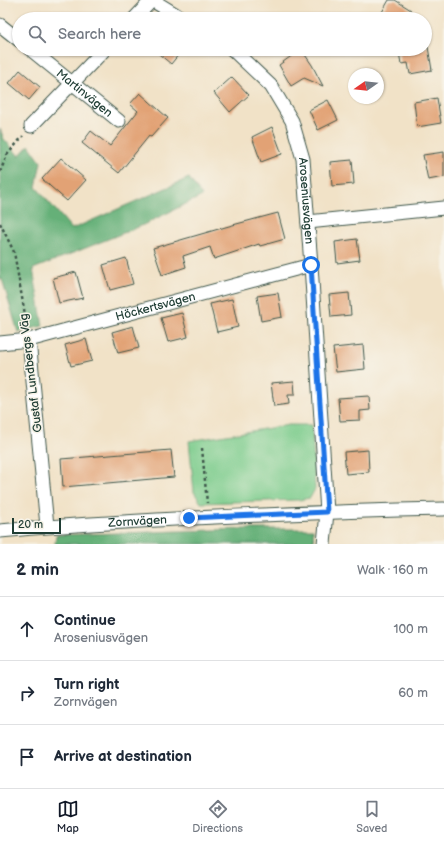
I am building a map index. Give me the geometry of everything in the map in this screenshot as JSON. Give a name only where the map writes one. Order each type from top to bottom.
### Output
[{"type":"street","points":[[141,12],[152,0],[172,12]]},
{"type":"street","points":[[0,25],[12,34]]},
{"type":"street","name":"Martinvägen","points":[[39,56],[119,121]]},
{"type":"street","points":[[31,126],[98,56]]},
{"type":"street","name":"Aroseniusvägen","points":[[239,56],[271,86],[292,121],[303,159],[327,512],[324,544]]},
{"type":"street","points":[[308,222],[444,208]]},
{"type":"street","name":"Höckertsvägen","points":[[0,343],[30,340],[311,265]]},
{"type":"street","name":"Gustaf Lundbergs Väg","points":[[30,340],[47,526]]},
{"type":"street","name":"Zornvägen","points":[[0,532],[47,526],[208,517],[444,509]]},
{"type":"path","points":[[0,172],[7,155],[31,126]]},
{"type":"path","name":"Gustaf Lundbergs Väg","points":[[0,223],[14,252],[30,340]]},
{"type":"path","points":[[202,448],[208,517]]},
{"type":"green space","points":[[0,129],[4,139],[19,156],[29,145],[41,162],[36,187],[72,229],[189,178],[202,196],[141,226],[33,269],[43,326],[18,332],[2,279],[0,279]]},
{"type":"green space","points":[[289,425],[312,425],[315,489],[310,498],[299,500],[201,503],[194,492],[189,441]]},
{"type":"green space","points":[[245,529],[313,529],[314,544],[55,544],[56,535]]},
{"type":"building","points":[[389,0],[395,0],[411,10],[410,12],[382,12]]},
{"type":"building","points":[[161,56],[177,56],[171,64]]},
{"type":"building","points":[[291,56],[306,56],[323,86],[304,78],[291,86],[279,65]]},
{"type":"building","points":[[400,56],[430,56],[432,70],[410,74],[408,63],[401,64]]},
{"type":"building","points":[[20,70],[40,87],[29,100],[9,83]]},
{"type":"building","points":[[232,77],[249,95],[230,112],[214,93]]},
{"type":"building","points":[[140,93],[168,118],[151,137],[149,136],[119,173],[82,143],[91,131],[110,146],[138,111],[130,104]]},
{"type":"building","points":[[437,98],[441,123],[417,127],[414,102]]},
{"type":"building","points":[[328,100],[338,120],[318,130],[309,110]]},
{"type":"building","points":[[272,127],[282,154],[261,162],[252,137]]},
{"type":"building","points":[[444,152],[444,177],[428,180],[423,155]]},
{"type":"building","points":[[61,158],[86,180],[67,201],[42,179]]},
{"type":"building","points":[[352,160],[354,184],[332,186],[330,162]]},
{"type":"building","points":[[278,213],[285,239],[260,246],[259,244],[214,259],[210,247],[183,256],[186,267],[162,275],[153,248]]},
{"type":"building","points":[[357,239],[360,260],[337,263],[335,242]]},
{"type":"building","points":[[126,258],[133,284],[110,290],[103,265]]},
{"type":"building","points":[[76,272],[83,298],[59,303],[53,278]]},
{"type":"building","points":[[278,293],[282,317],[261,321],[257,296]]},
{"type":"building","points":[[349,293],[351,315],[331,317],[329,295]]},
{"type":"building","points":[[232,299],[238,327],[217,332],[210,304]]},
{"type":"building","points":[[182,313],[188,337],[168,342],[161,318]]},
{"type":"building","points":[[133,326],[139,348],[118,353],[112,332]]},
{"type":"building","points":[[86,339],[92,361],[71,366],[65,345]]},
{"type":"building","points":[[363,345],[365,369],[336,372],[333,348]]},
{"type":"building","points":[[294,381],[295,395],[288,395],[289,404],[274,406],[271,383]]},
{"type":"building","points":[[369,396],[370,410],[360,411],[360,420],[340,421],[338,398]]},
{"type":"building","points":[[171,450],[174,477],[63,487],[61,459]]},
{"type":"building","points":[[368,450],[369,472],[346,474],[344,452]]},
{"type":"route","points":[[189,518],[327,512],[311,265]]}]
